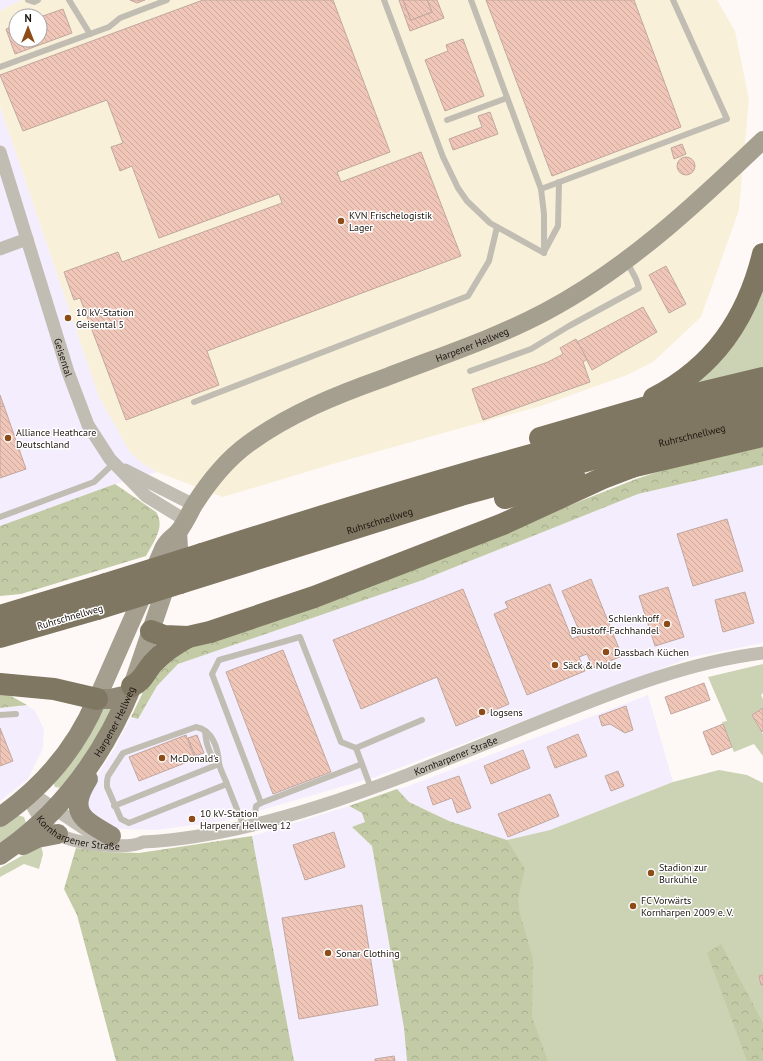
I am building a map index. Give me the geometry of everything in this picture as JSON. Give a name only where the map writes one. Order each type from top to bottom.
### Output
[{"type":"highway","points":[[611,416],[643,404],[666,392],[706,361],[722,343],[743,312],[763,254]]},
{"type":"highway","points":[[422,485],[482,456],[611,416],[763,378]]},
{"type":"highway","name":"Ruhrschnellweg","points":[[0,616],[422,485],[610,434],[763,398]]},
{"type":"highway","name":"Ruhrschnellweg","points":[[0,637],[97,609],[372,522],[590,460],[763,418]]},
{"type":"highway","points":[[372,522],[410,513],[499,499],[763,436]]},
{"type":"highway","points":[[151,631],[164,636],[188,637],[210,632],[314,598],[420,558],[510,521],[603,478],[632,467]]},
{"type":"highway","points":[[130,690],[140,683],[152,665],[166,651],[188,637]]},
{"type":"highway","points":[[0,684],[54,689],[98,699]]},
{"type":"main road","name":"Harpener Hellweg","points":[[0,817],[29,794],[63,757],[84,727],[98,699],[164,547],[186,519],[214,478],[234,456],[262,434],[302,411],[513,328],[573,296],[626,261],[682,216],[763,140]]},
{"type":"main road","name":"Harpener Hellweg","points":[[6,851],[49,815],[72,790],[97,757],[130,690],[179,548],[186,519]]},
{"type":"main road","points":[[139,606],[143,621],[151,631]]},
{"type":"main road","points":[[98,699],[110,699],[130,690]]},
{"type":"main road","points":[[97,757],[98,765],[81,791],[78,808],[82,818],[111,836]]},
{"type":"main road","points":[[6,851],[42,836],[58,834]]},
{"type":"street","name":"Geisental","points":[[0,152],[77,396],[88,425],[116,465],[146,496],[186,519]]},
{"type":"street","points":[[0,249],[27,239]]},
{"type":"street","name":"Kornharpener Straße","points":[[29,794],[49,815],[58,834],[108,845],[136,846],[143,842],[182,838],[244,827],[371,788],[631,686],[677,671],[717,661],[763,653]]},
{"type":"street","name":"Kornharpener Straße","points":[[49,815],[95,834],[136,838],[143,842]]},
{"type":"lane","points":[[28,0],[34,2],[38,0]]},
{"type":"lane","points":[[69,0],[90,34]]},
{"type":"lane","points":[[0,67],[109,27],[120,18],[166,0]]},
{"type":"lane","points":[[384,0],[443,157],[458,188],[467,201],[490,223],[544,253]]},
{"type":"lane","points":[[471,0],[541,189],[544,214],[544,253]]},
{"type":"lane","points":[[541,189],[727,119],[673,0]]},
{"type":"lane","points":[[446,120],[507,98]]},
{"type":"lane","points":[[544,253],[558,226],[559,182]]},
{"type":"lane","points":[[194,402],[468,296],[489,261],[497,227]]},
{"type":"lane","points":[[470,371],[531,349],[639,288],[636,279],[626,261]]},
{"type":"lane","points":[[0,517],[94,482],[116,465]]},
{"type":"lane","points":[[261,803],[212,674],[219,660],[300,637],[341,742],[356,748],[422,720]]},
{"type":"lane","points":[[0,715],[16,714]]},
{"type":"lane","points":[[227,784],[129,823],[121,819],[106,787],[108,776],[123,753],[196,727],[201,728],[213,739],[220,755],[219,764],[227,784],[244,827]]},
{"type":"lane","points":[[356,748],[371,788]]},
{"type":"lane","points":[[114,806],[219,764]]},
{"type":"lane","points":[[258,823],[255,814],[256,806],[261,803],[362,764]]},
{"type":"shaded area","points":[[0,0],[22,0],[0,11]]},
{"type":"shaded area","points":[[22,0],[717,0],[735,31],[749,99],[739,210],[701,317],[653,362],[627,375],[541,406],[336,463],[223,497],[157,472],[142,463],[130,452],[99,397],[0,106],[0,11]]},
{"type":"shaded area","points":[[0,106],[99,397],[142,463],[157,472],[115,484],[0,526]]},
{"type":"shaded area","points":[[763,465],[763,643],[692,657],[375,777],[224,821],[156,830],[121,829],[106,826],[87,810],[91,785],[113,751],[131,717],[138,719],[157,686],[178,664],[420,581],[638,494]]},
{"type":"shaded area","points":[[648,695],[673,782],[550,830],[507,840],[449,821],[409,802],[397,789],[403,788]]},
{"type":"shaded area","points":[[27,705],[35,711],[44,729],[43,748],[28,779],[0,801],[0,708]]},
{"type":"shaded area","points":[[349,806],[362,813],[365,822],[352,827],[372,846],[404,1028],[407,1061],[294,1061],[252,836]]},
{"type":"green space","points":[[763,278],[763,369],[686,388]]},
{"type":"green space","points":[[763,447],[763,465],[638,494],[420,581],[178,664],[157,686],[138,719],[131,717],[144,690],[173,653],[404,571],[636,479],[667,469]]},
{"type":"green space","points":[[115,484],[156,512],[159,518],[159,529],[146,556],[21,594],[0,596],[0,526]]},
{"type":"green space","points":[[763,664],[763,693],[761,695],[763,699],[763,708],[752,715],[763,734],[763,756],[754,744],[734,752],[722,722],[727,721],[708,677]]},
{"type":"green space","points":[[0,691],[2,691],[27,705],[0,708]]},
{"type":"green space","points":[[103,704],[113,706],[92,748],[61,788],[55,787],[53,782]]},
{"type":"green space","name":"FC Vorwärts Kornharpen 2009 e. V.","points":[[719,770],[747,775],[763,783],[763,1061],[509,1061],[507,840],[550,830],[673,782]]},
{"type":"green space","points":[[397,789],[409,802],[449,821],[507,840],[525,869],[518,899],[520,914],[533,959],[532,1017],[548,1061],[407,1061],[404,1028],[372,846],[352,827],[365,822],[362,813],[349,806]]},
{"type":"green space","points":[[17,815],[24,817],[26,823],[0,844],[0,827]]},
{"type":"green space","points":[[252,836],[294,1061],[116,1061],[77,915],[64,889],[76,848],[107,852],[139,853]]},
{"type":"green space","points":[[41,845],[43,854],[39,869],[24,864],[0,877],[0,868]]},
{"type":"green space","points":[[721,944],[763,1023],[763,1061],[747,1061],[707,953]]},
{"type":"building","points":[[130,0],[145,0],[137,3]]},
{"type":"building","name":"KVN Frischelogistik Lager","points":[[203,0],[333,0],[390,152],[337,172],[341,182],[421,152],[461,256],[207,351],[219,385],[126,420],[80,298],[74,300],[64,272],[118,252],[122,262],[282,203],[279,194],[159,238],[132,166],[120,171],[111,147],[123,143],[107,100],[23,131],[0,75]]},
{"type":"building","points":[[399,0],[403,0],[411,20],[432,12],[427,0],[437,0],[444,18],[410,31]]},
{"type":"building","points":[[403,0],[427,0],[432,12],[411,20]]},
{"type":"building","points":[[486,0],[634,0],[681,127],[552,176]]},
{"type":"building","points":[[63,9],[72,33],[48,42],[48,14]]},
{"type":"building","points":[[463,39],[484,96],[445,111],[425,60],[448,51],[446,45]]},
{"type":"building","points":[[13,48],[31,48],[15,54]]},
{"type":"building","points":[[490,112],[498,134],[453,150],[449,139],[482,127],[478,116]]},
{"type":"building","points":[[682,144],[686,154],[674,159],[671,148]]},
{"type":"building","points":[[682,157],[690,157],[695,162],[693,173],[690,175],[682,175],[677,170],[677,162]]},
{"type":"building","points":[[666,266],[686,304],[669,313],[649,275]]},
{"type":"building","points":[[643,307],[657,332],[592,370],[577,342]]},
{"type":"building","points":[[576,339],[587,359],[583,362],[590,382],[483,420],[472,389],[548,362],[563,354],[560,348]]},
{"type":"building","points":[[0,395],[4,406],[0,407]]},
{"type":"building","name":"Alliance Heathcare Deutschland","points":[[4,406],[26,469],[0,478],[0,407]]},
{"type":"building","points":[[727,519],[743,571],[693,586],[677,534]]},
{"type":"building","points":[[591,579],[622,656],[593,668],[587,654],[579,657],[585,671],[527,695],[494,614],[508,608],[505,602],[550,584],[572,639],[581,635],[562,591]]},
{"type":"building","points":[[668,587],[684,637],[655,646],[639,596]]},
{"type":"building","points":[[463,589],[509,704],[456,726],[437,677],[361,709],[333,640]]},
{"type":"building","points":[[745,592],[754,623],[723,632],[715,600]]},
{"type":"building","points":[[283,650],[331,772],[273,794],[226,672]]},
{"type":"building","points":[[704,683],[710,700],[671,714],[665,697]]},
{"type":"building","points":[[626,706],[633,730],[625,733],[610,724],[602,726],[599,716]]},
{"type":"building","points":[[763,708],[763,731],[762,732],[752,715]]},
{"type":"building","points":[[723,724],[732,747],[712,755],[703,732]]},
{"type":"building","points":[[0,728],[13,761],[0,766]]},
{"type":"building","points":[[578,734],[587,756],[555,768],[547,747]]},
{"type":"building","name":"McDonald's","points":[[186,735],[195,759],[139,781],[129,757]]},
{"type":"building","points":[[197,735],[204,753],[195,756],[188,738]]},
{"type":"building","points":[[523,750],[530,768],[491,784],[484,766]]},
{"type":"building","points":[[618,771],[624,786],[611,791],[605,776]]},
{"type":"building","points":[[459,776],[471,808],[457,813],[452,798],[433,805],[427,787]]},
{"type":"building","points":[[550,794],[559,816],[508,837],[498,814]]},
{"type":"building","name":"10 kV-Station Harpener Hellweg 12","points":[[193,816],[195,820],[191,822],[189,818]]},
{"type":"building","points":[[334,832],[345,867],[305,880],[293,845]]},
{"type":"building","points":[[362,905],[378,1005],[299,1019],[282,918]]},
{"type":"building","points":[[763,975],[763,985],[761,985],[759,976]]},
{"type":"building","points":[[394,1056],[395,1061],[375,1061],[375,1059]]},
{"type":"place","name":"KVN Frischelogistik Lager","points":[[341,221]]},
{"type":"place","name":"10 kV-Station Geisental 5","points":[[68,318]]},
{"type":"place","name":"Alliance Heathcare Deutschland","points":[[8,438]]},
{"type":"place","name":"Schlenkhoff Baustoff-Fachhandel","points":[[667,624]]},
{"type":"place","name":"Dassbach Küchen","points":[[606,652]]},
{"type":"place","name":"Säck & Nolde","points":[[555,665]]},
{"type":"place","name":"logsens","points":[[482,712]]},
{"type":"place","name":"McDonald's","points":[[162,758]]},
{"type":"place","name":"10 kV-Station Harpener Hellweg 12","points":[[192,819]]},
{"type":"place","name":"Stadion zur Burkuhle","points":[[651,873]]},
{"type":"place","name":"FC Vorwärts Kornharpen 2009 e. V.","points":[[633,906]]},
{"type":"place","name":"Sonar Clothing","points":[[328,953]]}]
